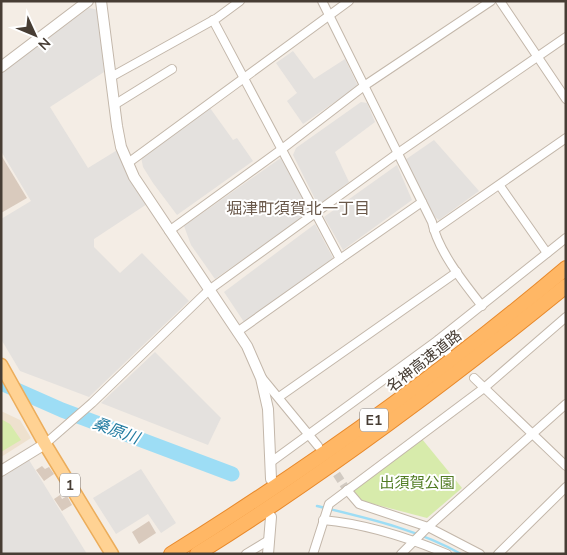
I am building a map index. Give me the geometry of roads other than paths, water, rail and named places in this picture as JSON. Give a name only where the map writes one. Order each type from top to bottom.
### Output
[{"type":"highway","name":"名神高速道路","points":[[171,554],[289,478],[374,420],[468,348],[566,268]]},
{"type":"highway","name":"名神高速道路","points":[[197,554],[296,490],[383,430],[476,359],[566,286]]},
{"type":"main road","name":"1","points":[[4,371],[44,444],[112,554]]},
{"type":"street","points":[[1,67],[88,1]]},
{"type":"street","points":[[101,1],[121,147],[134,177],[237,332],[261,378],[268,409],[271,479]]},
{"type":"street","points":[[111,77],[213,20],[240,1]]},
{"type":"street","points":[[322,1],[422,202],[434,230],[457,272],[482,306]]},
{"type":"street","points":[[128,163],[349,1]]},
{"type":"street","points":[[169,231],[282,149],[364,86],[491,1]]},
{"type":"street","points":[[500,1],[566,100]]},
{"type":"street","points":[[213,20],[340,259]]},
{"type":"street","points":[[1,471],[44,444],[92,403],[209,290],[398,153],[537,56],[566,38]]},
{"type":"street","points":[[114,105],[172,69]]},
{"type":"street","points":[[434,230],[500,186],[566,138]]},
{"type":"street","points":[[500,186],[547,254]]},
{"type":"street","points":[[237,332],[422,202]]},
{"type":"street","points":[[271,462],[438,340],[566,238]]},
{"type":"street","points":[[279,397],[457,272]]},
{"type":"street","points":[[313,554],[328,506],[484,388],[566,317]]},
{"type":"street","points":[[438,340],[447,352]]},
{"type":"street","points":[[261,378],[279,397],[318,446]]},
{"type":"street","points":[[474,378],[566,466]]},
{"type":"street","points":[[401,554],[426,529],[566,404]]},
{"type":"street","points":[[498,554],[566,487]]},
{"type":"street","points":[[347,490],[359,504],[426,529],[480,554]]},
{"type":"street","points":[[268,554],[271,517]]},
{"type":"street","points":[[324,518],[360,524],[416,540],[448,554]]},
{"type":"street","points":[[246,554],[269,540]]},
{"type":"waterway","name":"桑原川","points":[[1,383],[62,410],[232,474]]},
{"type":"waterway","points":[[317,506],[409,531],[461,554]]},
{"type":"tunnel","points":[[330,464],[347,490]]},
{"type":"district","name":"堀津町須賀北一丁目","points":[[298,209]]},
{"type":"park label","name":"出須賀公園","points":[[417,483]]}]
